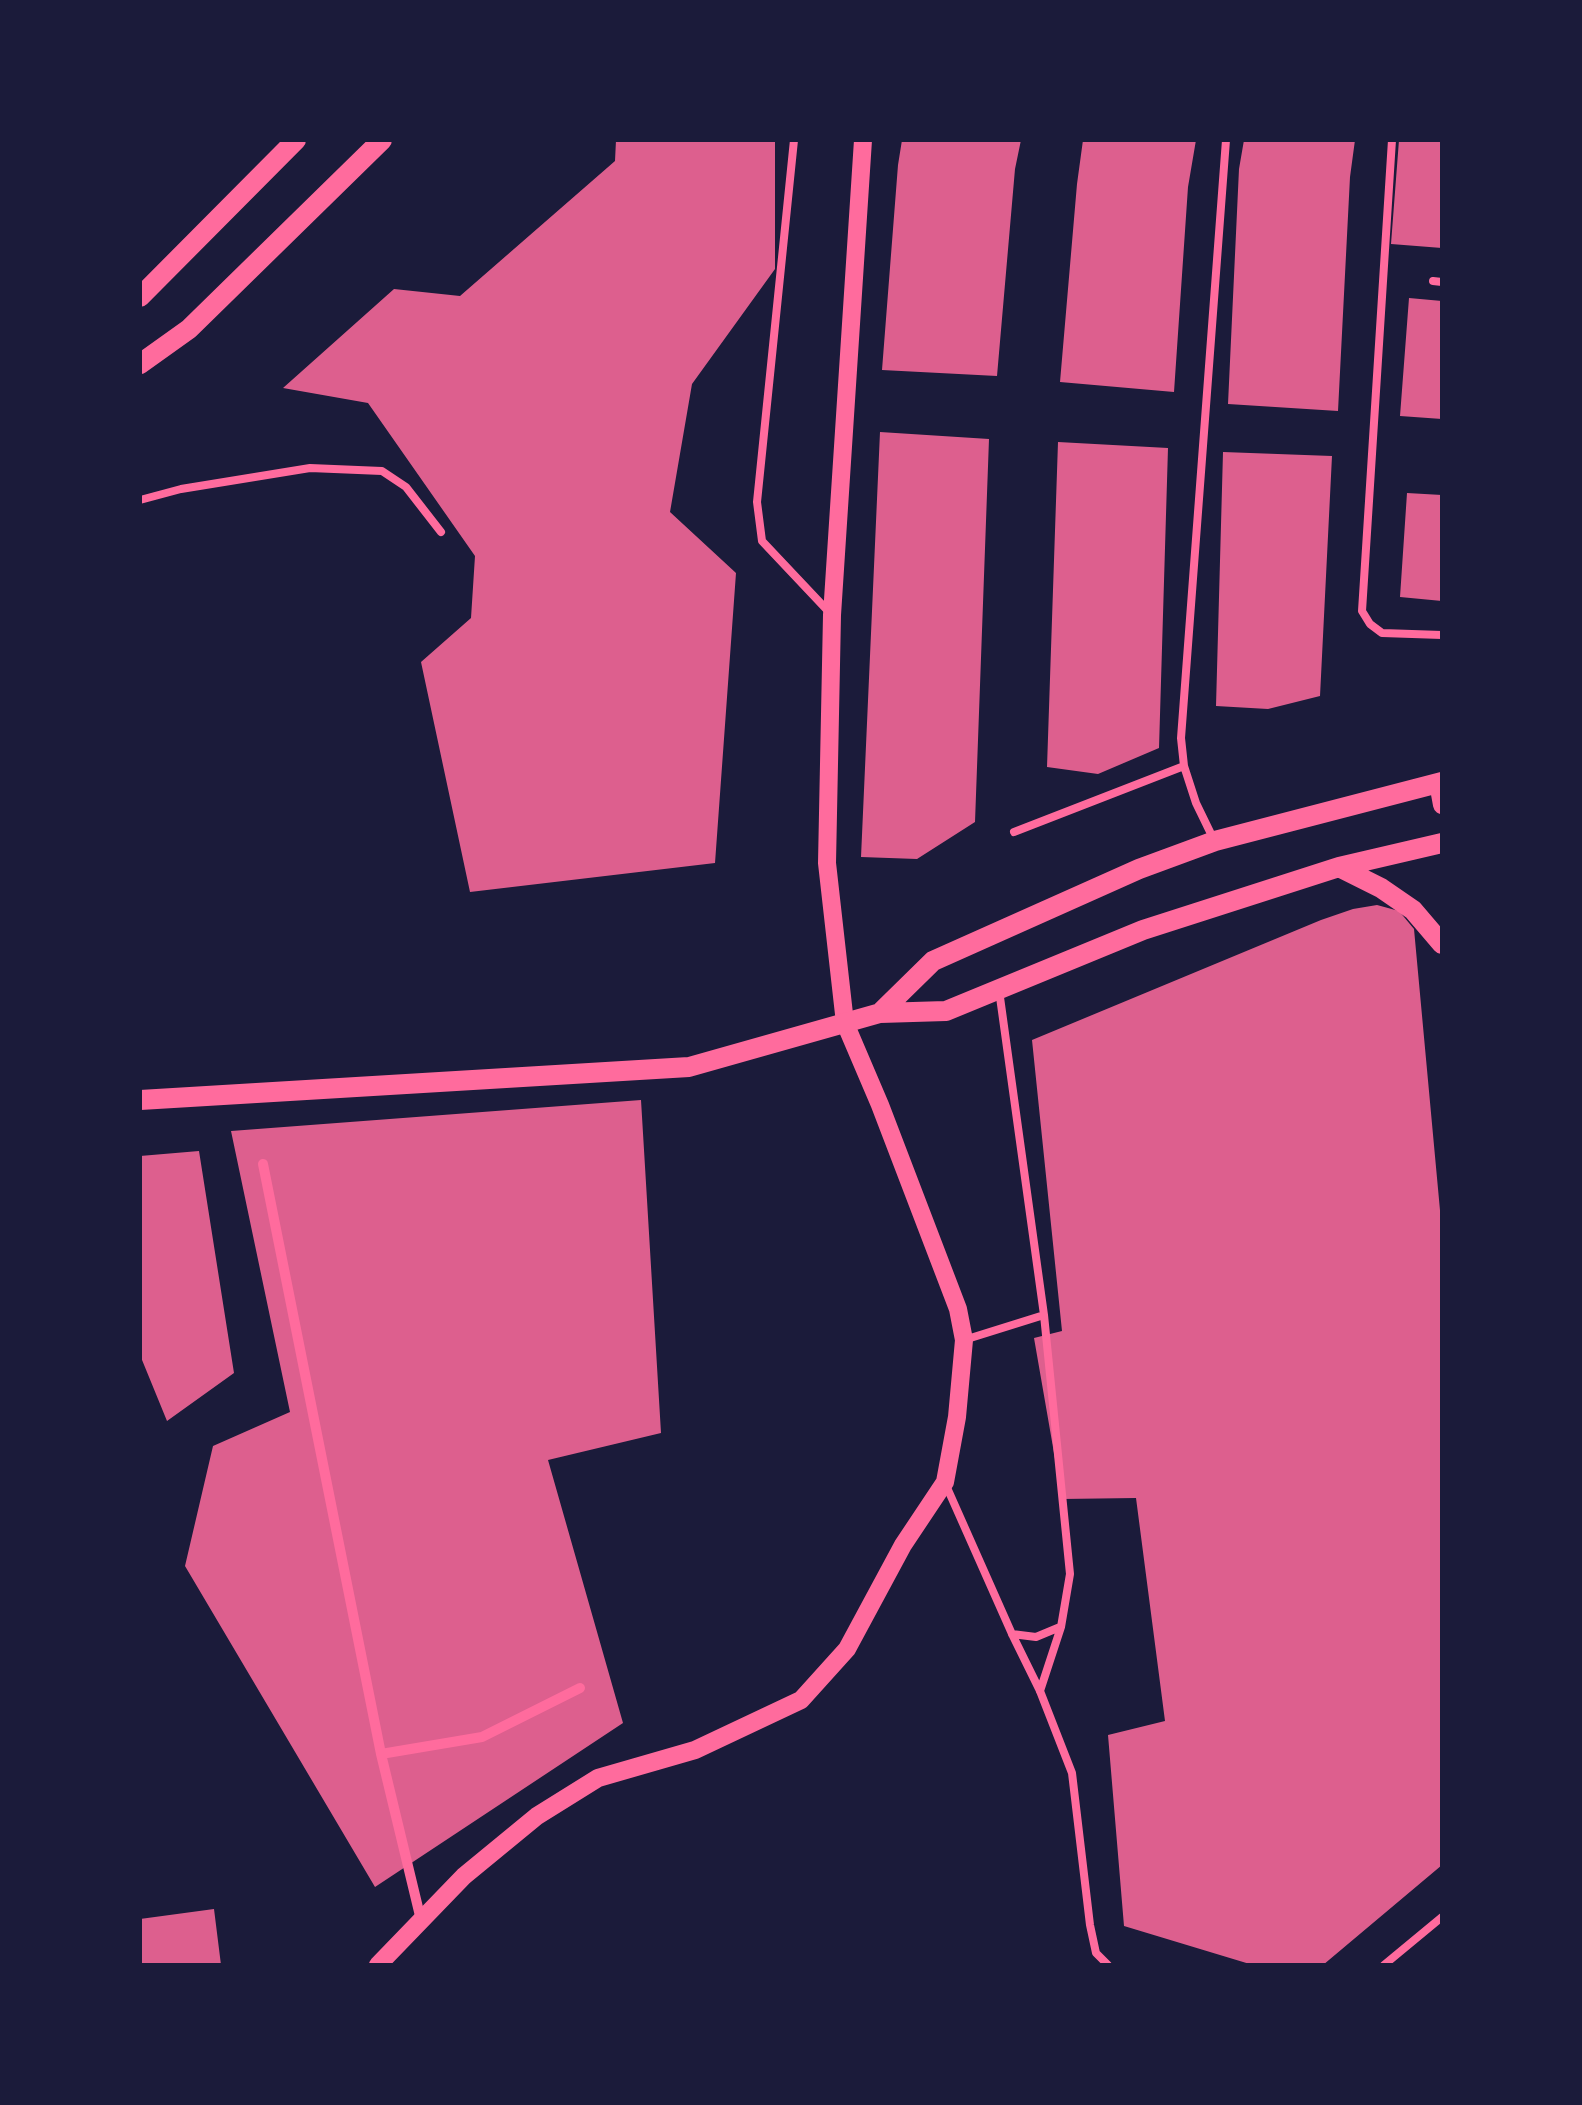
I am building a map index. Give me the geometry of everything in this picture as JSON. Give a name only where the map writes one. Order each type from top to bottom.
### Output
[{"type":"main road","points":[[140,297],[296,140]]},
{"type":"main road","points":[[140,364],[189,329],[382,140]]},
{"type":"main road","points":[[880,1013],[932,961],[1139,869],[1215,841],[1440,782]]},
{"type":"main road","points":[[140,1100],[689,1068],[880,1013],[946,1011],[1144,930],[1339,867],[1442,843]]},
{"type":"main road","points":[[1339,867],[1413,910],[1442,944]]},
{"type":"street","points":[[378,1965],[464,1876],[537,1816],[598,1778],[694,1750],[801,1700],[847,1649],[903,1545],[945,1482],[957,1417],[964,1340],[958,1309],[845,1022],[827,864],[832,615],[864,140]]},
{"type":"street","points":[[1440,782],[1442,805]]},
{"type":"street","points":[[263,1164],[381,1754],[422,1920]]},
{"type":"street","points":[[381,1754],[482,1737],[580,1688]]},
{"type":"lane","points":[[794,140],[757,502],[762,541],[832,615]]},
{"type":"lane","points":[[1215,841],[1196,803],[1184,766],[1181,738],[1226,140]]},
{"type":"lane","points":[[1392,140],[1362,612],[1382,633],[1442,635]]},
{"type":"lane","points":[[140,500],[196,486],[310,468],[382,471],[406,487],[440,532]]},
{"type":"lane","points":[[1014,832],[1184,766]]},
{"type":"lane","points":[[999,990],[1044,1315],[1070,1574],[1060,1627],[1040,1691]]},
{"type":"lane","points":[[964,1340],[1044,1315]]},
{"type":"lane","points":[[945,1482],[1040,1691],[1072,1773],[1090,1925],[1096,1953],[1108,1965]]},
{"type":"lane","points":[[1012,1634],[1036,1637],[1060,1627]]},
{"type":"lane","points":[[1384,1965],[1442,1917]]},
{"type":"building","points":[[616,140],[775,140],[775,269],[692,384],[670,512],[736,573],[715,863],[470,892],[421,662],[471,618],[475,556],[368,403],[283,388],[394,289],[460,296],[615,161]]},
{"type":"building","points":[[902,140],[1021,140],[1015,169],[997,376],[882,370]]},
{"type":"building","points":[[1083,140],[1196,140],[1188,187],[1174,392],[1060,382]]},
{"type":"building","points":[[1244,140],[1355,140],[1338,411],[1228,404],[1239,169]]},
{"type":"building","points":[[1399,140],[1442,140],[1442,248],[1391,244]]},
{"type":"building","points":[[1409,298],[1442,301],[1442,419],[1400,416]]},
{"type":"building","points":[[880,432],[989,439],[975,822],[917,859],[861,857]]},
{"type":"building","points":[[1058,442],[1168,448],[1159,748],[1098,774],[1047,767]]},
{"type":"building","points":[[1223,452],[1332,456],[1320,696],[1268,709],[1216,706]]},
{"type":"building","points":[[1407,493],[1442,495],[1442,601],[1400,597]]},
{"type":"building","points":[[1377,905],[1399,911],[1414,929],[1442,1232],[1442,1865],[1323,1965],[1253,1965],[1124,1926],[1108,1735],[1165,1721],[1136,1498],[1062,1499],[1034,1338],[1062,1331],[1032,1040],[1321,920]]},
{"type":"building","points":[[641,1100],[661,1433],[548,1460],[623,1723],[375,1887],[185,1566],[213,1446],[290,1412],[231,1131]]},
{"type":"building","points":[[199,1151],[234,1373],[167,1421],[140,1355],[140,1156]]},
{"type":"building","points":[[214,1909],[221,1965],[140,1965],[140,1919]]}]
